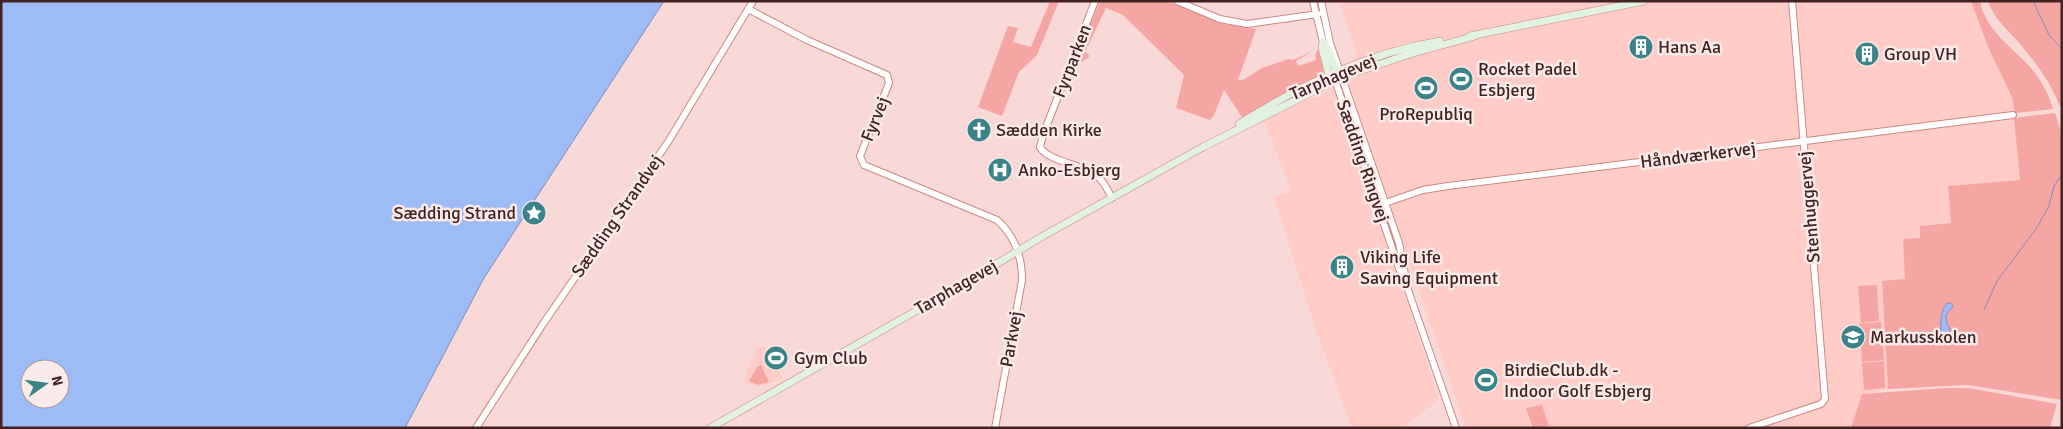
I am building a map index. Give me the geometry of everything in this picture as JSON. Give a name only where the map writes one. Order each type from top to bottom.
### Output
[{"type":"main road","name":"Tarphagevej","points":[[1385,54],[1434,42],[1475,36],[1644,1]]},
{"type":"main road","name":"Tarphagevej","points":[[1203,148],[1292,92],[1336,75],[1475,36]]},
{"type":"main road","points":[[1323,42],[1323,52],[1336,75]]},
{"type":"main road","points":[[1336,75],[1342,65],[1385,54]]},
{"type":"main road","points":[[1336,75],[1371,62],[1385,54]]},
{"type":"main road","name":"Tarphagevej","points":[[710,428],[1112,198],[1296,100],[1304,99],[1336,75]]},
{"type":"street","name":"Sædding Strandvej","points":[[476,428],[543,324],[668,142],[753,1]]},
{"type":"street","name":"Fyrparken","points":[[1095,1],[1044,132],[1040,147],[1046,154],[1091,172],[1104,184],[1112,198]]},
{"type":"street","points":[[1177,1],[1220,18],[1240,23],[1264,23],[1319,11]]},
{"type":"street","name":"Sædding Ringvej","points":[[1313,1],[1319,11],[1336,75],[1404,284],[1408,290]]},
{"type":"street","name":"Sædding Ringvej","points":[[1320,1],[1319,11],[1323,42]]},
{"type":"street","name":"Stenhuggervej","points":[[1749,428],[1821,404],[1825,395],[1791,1]]},
{"type":"street","name":"Fyrvej","points":[[748,9],[807,40],[887,75],[890,83],[860,156],[862,163],[997,220],[1011,235],[1018,251]]},
{"type":"street","name":"Sædding Ringvej","points":[[1336,75],[1386,203],[1401,252],[1408,290],[1456,428]]},
{"type":"street","name":"Håndværkervej","points":[[1386,203],[1423,190],[1448,186],[2013,115]]},
{"type":"street","name":"Parkvej","points":[[995,428],[1022,280],[1022,267],[1018,251]]},
{"type":"shaded area","points":[[1050,1],[1059,1],[1037,55],[1019,72],[1002,116],[978,107],[1008,26],[1018,28],[1013,42],[1031,47]]},
{"type":"shaded area","points":[[1100,1],[1166,1],[1224,24],[1256,29],[1238,80],[1243,80],[1262,68],[1289,59],[1293,60],[1313,51],[1296,61],[1298,66],[1316,60],[1315,55],[1319,47],[1324,70],[1322,74],[1242,117],[1224,90],[1214,115],[1210,120],[1176,108],[1184,75],[1123,15],[1106,8],[1085,52],[1090,56],[1082,62],[1076,59]]},
{"type":"shaded area","points":[[1339,1],[1971,1],[1988,47],[2012,97],[2020,180],[1948,186],[1951,223],[1920,226],[1921,238],[1906,279],[1882,282],[1888,389],[1862,394],[1851,428],[1466,428],[1391,210],[1393,205],[1401,201],[1399,195],[1390,198],[1385,195],[1348,84],[1357,53]]},
{"type":"shaded area","points":[[1971,1],[1980,1],[1983,12],[1994,30],[2035,73],[2047,93],[2053,109],[2015,113],[2012,97],[1988,47]]},
{"type":"shaded area","points":[[1988,1],[2062,1],[2062,106],[2060,106],[2052,89],[2037,66],[1997,19]]},
{"type":"shaded area","points":[[1336,87],[1438,396],[1437,401],[1402,428],[1352,428],[1317,333],[1274,198],[1291,191],[1264,120]]},
{"type":"shaded area","points":[[2055,113],[2062,135],[2062,400],[1968,385],[1888,389],[1882,281],[1905,279],[1903,239],[1920,238],[1920,226],[1951,223],[1948,186],[2020,180],[2014,118]]},
{"type":"shaded area","points":[[1877,285],[1879,321],[1861,323],[1858,286]]},
{"type":"shaded area","points":[[1881,322],[1884,360],[1862,362],[1859,324]]},
{"type":"shaded area","points":[[757,346],[766,349],[783,379],[758,387],[743,382]]},
{"type":"shaded area","points":[[1884,361],[1885,388],[1864,390],[1862,363]]},
{"type":"shaded area","points":[[761,365],[769,382],[758,385],[749,381],[757,367]]},
{"type":"shaded area","points":[[1968,388],[2057,404],[2050,428],[1851,428],[1862,394]]},
{"type":"shaded area","points":[[1542,405],[1549,426],[1533,428],[1526,408]]},
{"type":"water","points":[[1,1],[664,1],[484,278],[405,428],[1,428]]},
{"type":"water","points":[[1947,303],[1951,303],[1953,306],[1946,315],[1950,332],[1943,344],[1940,341],[1941,317]]},
{"type":"waterway","points":[[2033,1],[2049,35],[2062,49]]},
{"type":"waterway","points":[[1984,310],[1997,281],[2036,229],[2049,206],[2054,186],[2062,175]]},
{"type":"place","name":"Hans Aa","points":[[1641,47]]},
{"type":"place","name":"Group VH","points":[[1867,54]]},
{"type":"place","name":"Rocket Padel Esbjerg","points":[[1461,79]]},
{"type":"place","name":"ProRepubliq","points":[[1426,88]]},
{"type":"place","name":"Sædden Kirke","points":[[979,130]]},
{"type":"place","name":"Anko-Esbjerg","points":[[1000,170]]},
{"type":"place","name":"Sædding Strand","points":[[534,213]]},
{"type":"place","name":"Viking Life Saving Equipment","points":[[1342,267]]},
{"type":"place","name":"Markusskolen","points":[[1853,337]]},
{"type":"place","name":"Gym Club","points":[[776,358]]},
{"type":"place","name":"BirdieClub.dk - Indoor Golf Esbjerg","points":[[1486,380]]}]
